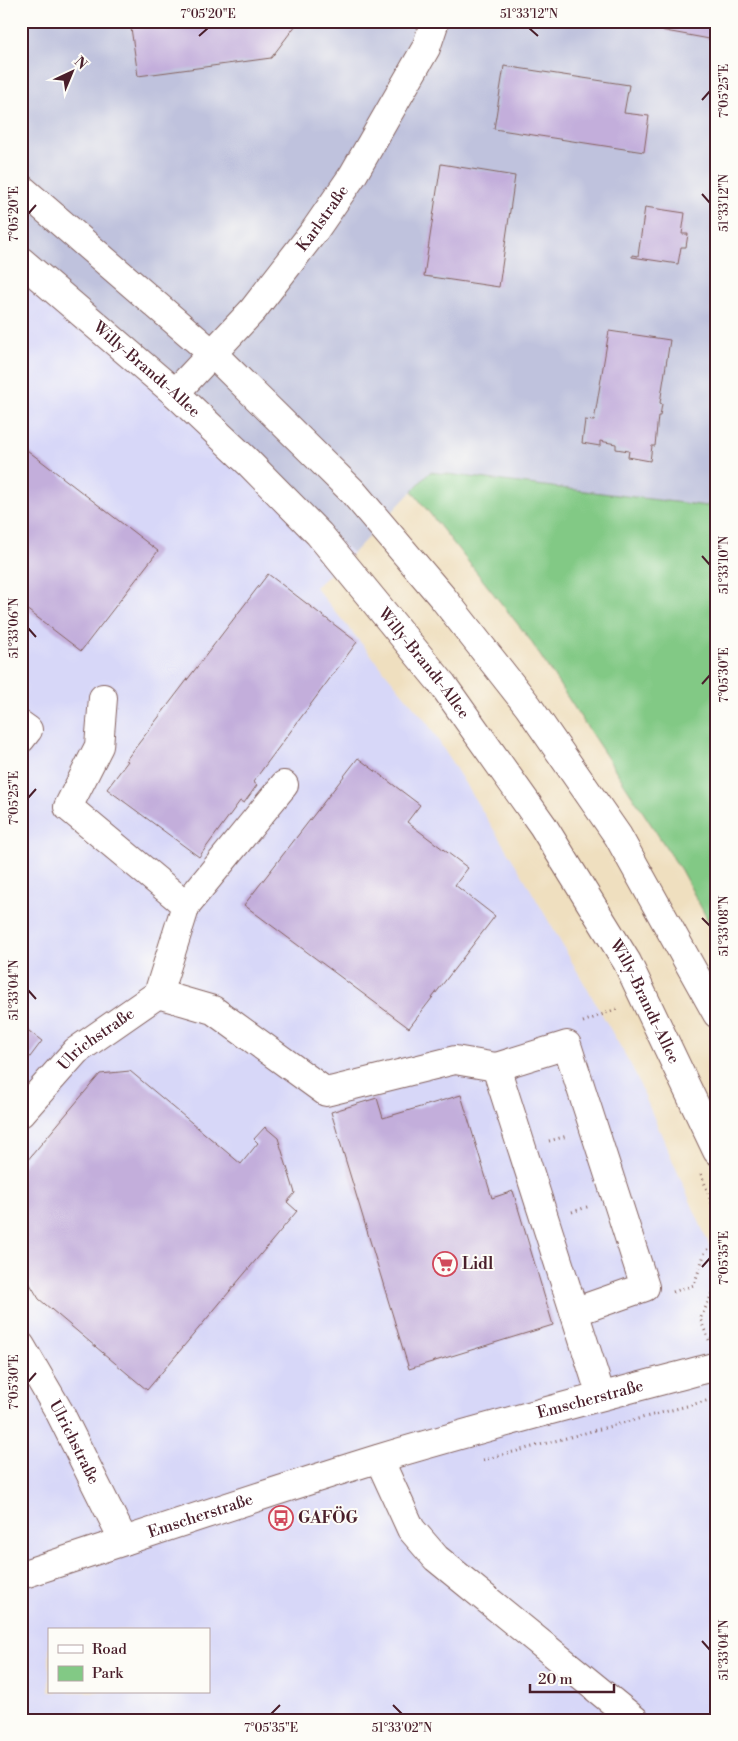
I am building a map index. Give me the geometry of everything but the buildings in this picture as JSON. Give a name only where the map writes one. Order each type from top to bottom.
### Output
[{"type":"main road","name":"Karlstraße","points":[[175,393],[253,310],[315,230],[353,175],[426,48],[435,21]]},
{"type":"main road","points":[[21,188],[213,354],[353,492],[443,598],[528,706],[618,836],[717,1014]]},
{"type":"main road","name":"Willy-Brandt-Allee","points":[[21,261],[175,393],[248,462],[319,534],[443,685],[543,826],[628,962],[717,1151]]},
{"type":"main road","points":[[103,698],[99,746],[68,807],[186,904]]},
{"type":"main road","points":[[21,725],[28,730],[21,739]]},
{"type":"main road","points":[[284,785],[186,904],[158,994],[213,1010],[326,1092],[456,1060],[496,1067],[567,1045],[645,1287],[574,1312]]},
{"type":"main road","name":"Ulrichstraße","points":[[21,1113],[76,1051],[158,994]]},
{"type":"main road","points":[[496,1067],[601,1396]]},
{"type":"main road","name":"Ulrichstraße","points":[[21,1346],[60,1413],[124,1541]]},
{"type":"main road","name":"Emscherstraße","points":[[21,1575],[253,1498],[379,1459],[601,1396],[713,1354]]},
{"type":"main road","points":[[379,1459],[412,1529],[436,1558],[635,1720]]},
{"type":"path","points":[[567,1045],[584,1021],[623,1007]]},
{"type":"path","points":[[522,1150],[594,1127]]},
{"type":"path","points":[[701,1173],[717,1217]]},
{"type":"path","points":[[545,1220],[616,1198]]},
{"type":"path","points":[[645,1287],[669,1293],[694,1285],[705,1252],[717,1243]]},
{"type":"path","points":[[713,1354],[700,1319],[717,1284]]},
{"type":"shaded area","points":[[21,21],[717,21],[717,492],[707,506],[430,472],[353,553],[21,250]]},
{"type":"shaded area","points":[[21,250],[353,553],[315,587],[428,724],[524,878],[632,1067],[717,1263],[717,1720],[21,1720]]},
{"type":"green space","points":[[430,472],[707,506],[717,492],[717,937],[681,870],[528,637],[412,491]]},
{"type":"place","name":"Lidl","points":[[445,1264]]},
{"type":"place","name":"GAFÖG","points":[[281,1518]]}]
